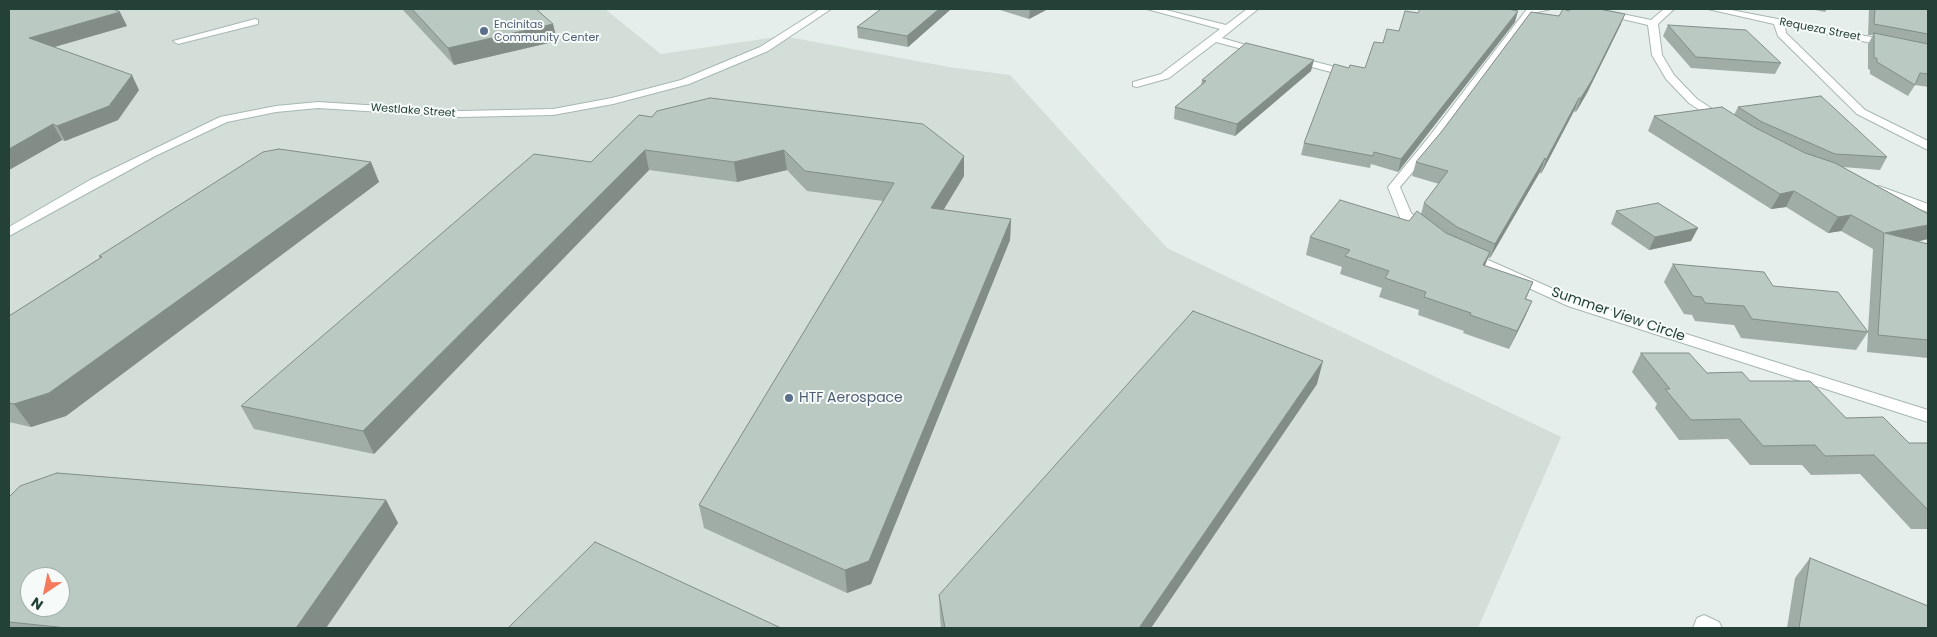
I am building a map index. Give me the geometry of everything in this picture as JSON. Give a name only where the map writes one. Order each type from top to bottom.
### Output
[{"type":"street","name":"Westlake Street","points":[[9,232],[94,182],[224,119],[276,109],[318,105],[461,114],[553,112],[605,103],[685,82],[755,52],[826,9]]},
{"type":"street","points":[[1152,9],[1228,28]]},
{"type":"street","points":[[1137,84],[1165,76],[1253,9]]},
{"type":"street","points":[[1439,240],[1404,215],[1394,187],[1432,141],[1530,11],[1546,9]]},
{"type":"street","points":[[1585,9],[1654,23]]},
{"type":"street","points":[[1654,23],[1669,9]]},
{"type":"street","name":"Requeza Street","points":[[1713,9],[1928,51]]},
{"type":"street","points":[[178,41],[255,22]]},
{"type":"street","points":[[1779,22],[1781,34],[1845,94],[1861,112],[1928,146]]},
{"type":"street","points":[[1654,23],[1657,55],[1670,77],[1693,101],[1734,128]]},
{"type":"street","points":[[1214,38],[1330,69]]},
{"type":"street","points":[[1845,94],[1928,137]]},
{"type":"street","points":[[1863,185],[1928,208]]},
{"type":"street","name":"Summer View Circle","points":[[1455,250],[1573,303],[1928,416]]},
{"type":"street","points":[[1703,628],[1704,624],[1712,628]]},
{"type":"shaded area","points":[[9,9],[605,9],[661,54],[783,36],[949,67],[1010,75],[1167,248],[1561,437],[1478,628],[9,628]]},
{"type":"building","points":[[9,9],[113,9],[120,12],[29,38],[132,75],[109,106],[57,126],[53,124],[9,149]]},
{"type":"building","points":[[412,9],[536,9],[553,24],[448,48]]},
{"type":"building","points":[[881,9],[939,9],[907,36],[857,27]]},
{"type":"building","points":[[1420,9],[1508,9],[1518,11],[1401,159],[1374,152],[1373,156],[1304,143],[1334,64],[1349,68],[1350,65],[1365,68],[1374,42],[1383,43],[1387,29],[1399,31],[1405,11],[1418,13]]},
{"type":"building","points":[[1563,9],[1569,11],[1571,9],[1599,9],[1625,14],[1592,80],[1581,98],[1579,98],[1546,160],[1545,158],[1495,244],[1457,227],[1424,203],[1448,171],[1416,162],[1442,131],[1531,12],[1559,16]]},
{"type":"building","points":[[1875,9],[1928,9],[1928,34],[1874,24]]},
{"type":"building","points":[[1668,25],[1746,30],[1781,63],[1696,57]]},
{"type":"building","points":[[1874,33],[1928,44],[1928,74],[1920,73],[1915,85],[1877,62],[1877,58],[1874,58]]},
{"type":"building","points":[[1246,43],[1314,60],[1237,124],[1175,107],[1206,81],[1202,80]]},
{"type":"building","points":[[1821,96],[1887,157],[1835,154],[1762,122],[1738,107]]},
{"type":"building","points":[[710,98],[923,124],[964,156],[931,208],[1011,219],[869,561],[845,570],[699,505],[894,183],[805,171],[784,150],[734,162],[645,150],[363,431],[241,406],[534,154],[591,162],[639,115],[652,117],[657,111]]},
{"type":"building","points":[[1722,107],[1754,127],[1805,153],[1835,163],[1928,214],[1928,225],[1885,233],[1928,244],[1928,340],[1878,335],[1884,233],[1851,215],[1838,217],[1794,191],[1780,194],[1654,116]]},
{"type":"building","points":[[279,149],[371,162],[49,393],[14,404],[9,403],[9,316],[102,257],[99,256],[263,152]]},
{"type":"building","points":[[1340,200],[1409,221],[1417,211],[1446,233],[1490,252],[1483,265],[1533,282],[1525,299],[1532,301],[1517,331],[1424,297],[1426,292],[1385,278],[1389,271],[1345,256],[1350,250],[1310,237]]},
{"type":"building","points":[[1658,203],[1698,228],[1655,237],[1616,211]]},
{"type":"building","points":[[1673,264],[1764,272],[1773,286],[1838,292],[1868,332],[1752,319],[1744,306],[1705,303],[1702,297],[1693,296]]},
{"type":"building","points":[[1193,311],[1323,361],[1139,628],[945,628],[939,595]]},
{"type":"building","points":[[1641,353],[1689,353],[1707,373],[1742,372],[1750,381],[1810,381],[1846,418],[1883,417],[1909,443],[1928,443],[1928,509],[1874,455],[1825,456],[1815,445],[1763,446],[1740,419],[1691,420],[1665,389],[1670,389]]},
{"type":"building","points":[[57,473],[386,500],[296,628],[67,628],[9,622],[9,497],[20,486]]},
{"type":"building","points":[[595,542],[781,628],[508,628]]},
{"type":"building","points":[[1810,558],[1928,606],[1928,628],[1799,628]]},
{"type":"place","name":"Encinitas Community Center","points":[[484,31]]},
{"type":"place","name":"HTF Aerospace","points":[[789,398]]}]
